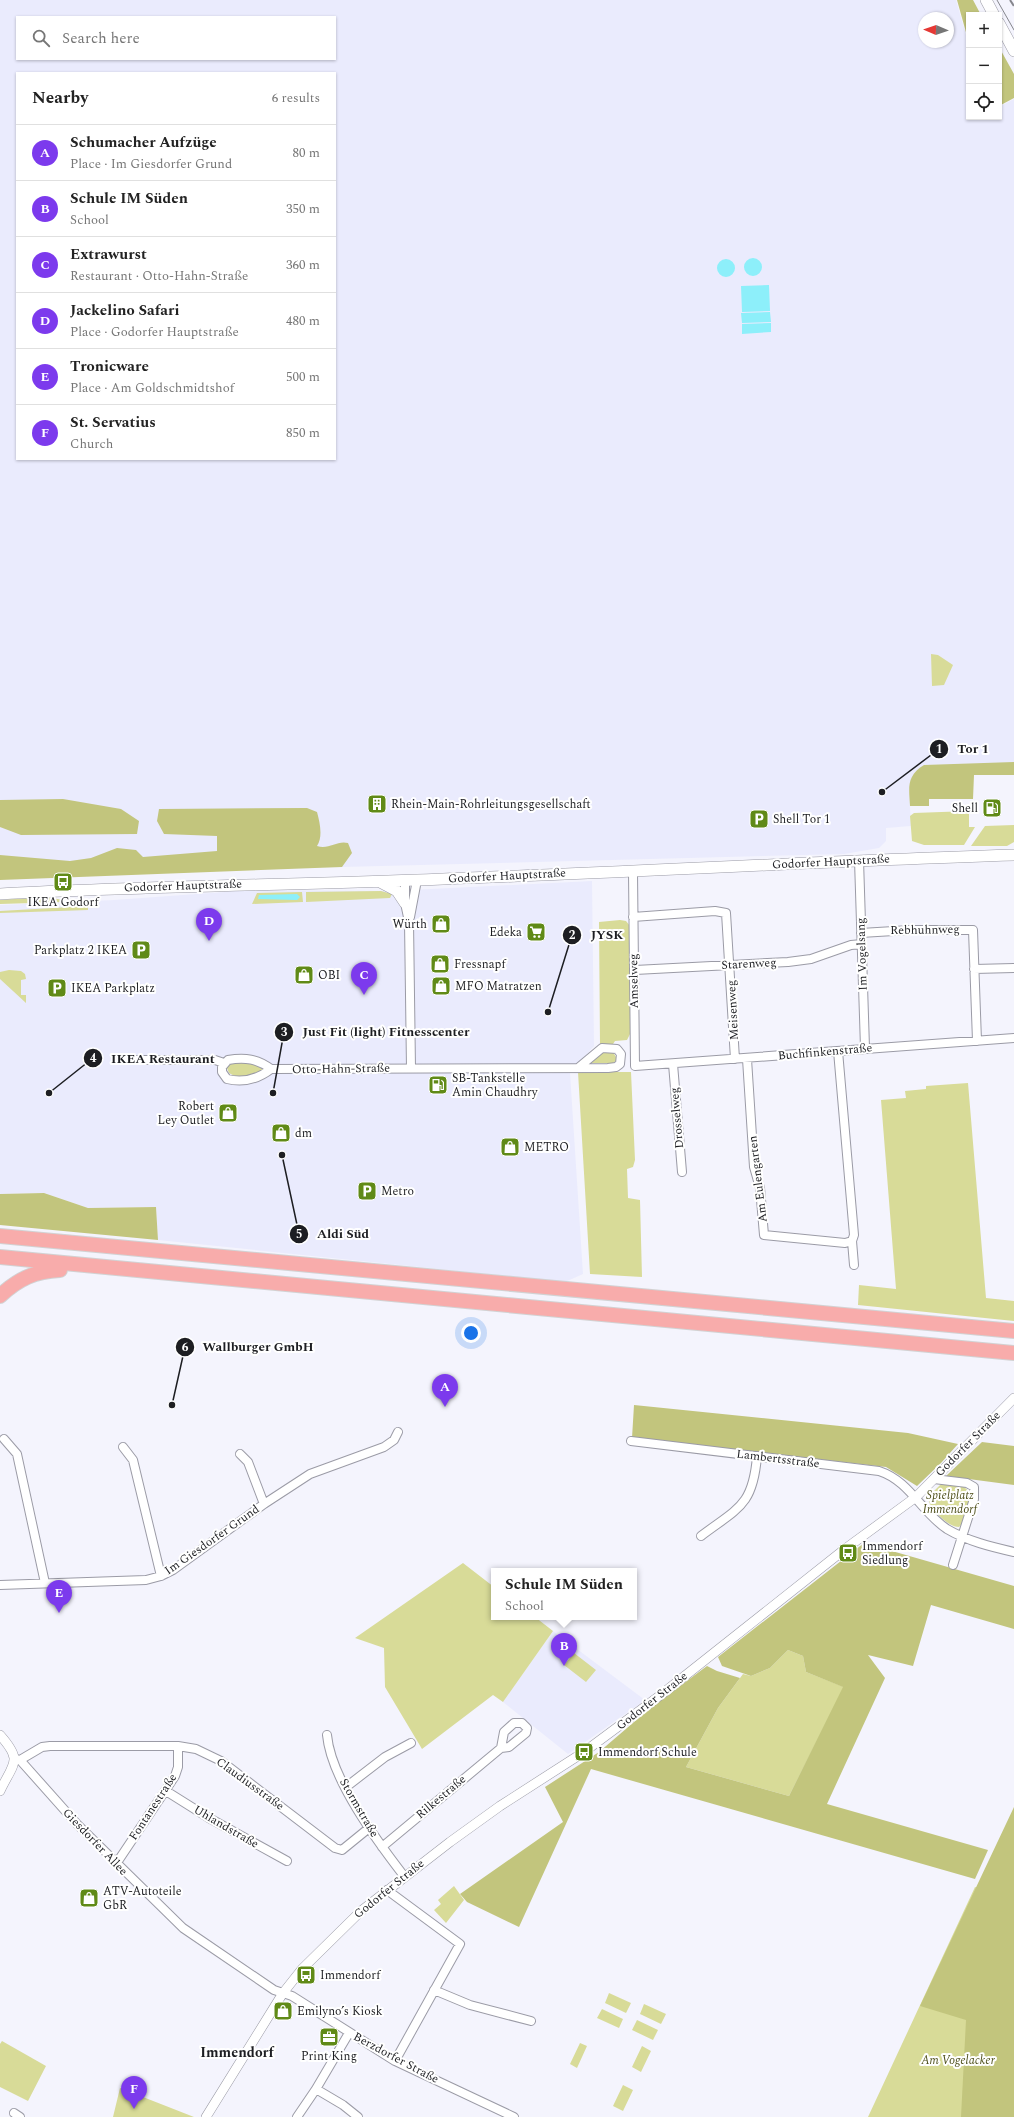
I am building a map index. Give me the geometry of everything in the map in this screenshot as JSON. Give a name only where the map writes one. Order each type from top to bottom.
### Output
[{"type":"highway","points":[[0,1236],[1014,1331]]},
{"type":"highway","points":[[0,1257],[1014,1353]]},
{"type":"highway","points":[[0,1296],[12,1284],[26,1276],[41,1271],[100,1267]]},
{"type":"main road","points":[[986,0],[992,12]]},
{"type":"main road","points":[[1002,29],[1014,51]]},
{"type":"main road","name":"Godorfer Hauptstraße","points":[[0,894],[304,882],[380,882],[633,872],[859,860],[1014,855]]},
{"type":"main road","points":[[380,882],[397,891],[405,903]]},
{"type":"street","name":"Im Vogelsang","points":[[859,860],[866,1048]]},
{"type":"street","name":"Amselweg","points":[[633,872],[635,1066]]},
{"type":"street","points":[[409,922],[417,880]]},
{"type":"street","points":[[405,881],[405,903],[409,922],[411,1068]]},
{"type":"street","name":"Meisenweg","points":[[633,917],[715,911],[726,913],[736,1059]]},
{"type":"street","name":"Rebhuhnweg","points":[[861,933],[910,930],[973,930],[977,1041]]},
{"type":"street","name":"Starenweg","points":[[635,970],[801,961],[854,944],[862,944]]},
{"type":"street","points":[[974,969],[1014,968]]},
{"type":"street","name":"Buchfinkenstraße","points":[[635,1066],[1014,1038]]},
{"type":"street","name":"Otto-Hahn-Straße","points":[[224,1062],[222,1072],[227,1079],[232,1080],[256,1078],[271,1070],[411,1068],[578,1068],[616,1067],[621,1060],[621,1054],[617,1049],[602,1048],[578,1068]]},
{"type":"street","points":[[838,1051],[854,1235],[852,1241],[854,1265]]},
{"type":"street","name":"Am Eulengarten","points":[[747,1058],[754,1167],[760,1188],[764,1235],[845,1243],[852,1241]]},
{"type":"street","name":"Otto-Hahn-Straße","points":[[130,1060],[215,1060],[224,1062],[234,1059],[249,1059],[262,1063],[271,1070]]},
{"type":"street","name":"Drosselweg","points":[[673,1064],[682,1172]]},
{"type":"street","name":"Godorfer Straße","points":[[206,2117],[283,1992],[302,1969],[352,1918],[404,1876],[500,1806],[584,1752],[662,1694],[844,1549],[916,1497],[1014,1398]]},
{"type":"street","name":"Im Giesdorfer Grund","points":[[0,1585],[146,1580],[161,1576],[173,1570],[264,1504],[310,1474],[384,1447],[394,1440],[398,1432]]},
{"type":"street","points":[[4,1439],[17,1454],[45,1583]]},
{"type":"street","name":"Lambertsstraße","points":[[631,1441],[879,1471],[904,1484],[946,1528],[962,1536],[1014,1552]]},
{"type":"street","points":[[123,1447],[133,1460],[161,1576]]},
{"type":"street","name":"Im Giesdorfer Grund","points":[[240,1454],[248,1462],[264,1504]]},
{"type":"street","points":[[701,1536],[742,1505],[748,1498],[754,1483],[757,1456]]},
{"type":"street","points":[[934,1479],[967,1483],[974,1486],[974,1499],[953,1565]]},
{"type":"street","name":"Giesdorfer Allee","points":[[0,1735],[12,1749],[18,1760],[76,1824],[183,1928],[274,1990],[283,1992]]},
{"type":"street","name":"Stormstraße","points":[[327,1735],[328,1750],[346,1787],[369,1828],[404,1876]]},
{"type":"street","points":[[346,1787],[385,1757],[411,1743]]},
{"type":"street","name":"Claudiusstraße","points":[[18,1760],[42,1747],[50,1746],[178,1746],[196,1749],[221,1761],[335,1848],[342,1850],[369,1828]]},
{"type":"street","name":"Fontanestraße","points":[[116,1864],[175,1776],[178,1768],[178,1746]]},
{"type":"street","name":"Rilkestraße","points":[[382,1847],[501,1748]]},
{"type":"street","points":[[0,1791],[18,1760]]},
{"type":"street","name":"Uhlandstraße","points":[[166,1790],[209,1818],[286,1861]]},
{"type":"street","points":[[387,1890],[460,1944],[395,2061]]},
{"type":"street","points":[[434,1990],[470,2005],[531,2022]]},
{"type":"street","name":"Berzdorfer Straße","points":[[283,1992],[292,1996],[348,2033],[395,2061],[514,2117]]},
{"type":"street","points":[[297,2117],[316,2089],[348,2033]]},
{"type":"street","points":[[316,2089],[343,2105],[358,2117]]},
{"type":"shaded area","points":[[0,0],[956,0],[966,35],[966,120],[1002,120],[1002,105],[1014,99],[1014,771],[929,774],[909,789],[911,826],[886,828],[886,841],[879,848],[844,854],[342,867],[0,871]]},
{"type":"shaded area","points":[[592,881],[594,1046],[570,1073],[583,1274],[565,1282],[158,1240],[156,1207],[88,1208],[44,1193],[0,1194],[0,905],[114,900],[252,890],[391,891]]},
{"type":"shaded area","points":[[553,1631],[645,1700],[568,1754],[503,1702]]},
{"type":"green space","points":[[957,0],[973,0],[979,12],[966,12],[966,32]]},
{"type":"green space","points":[[1002,52],[1014,74],[1014,98],[1002,104]]},
{"type":"green space","points":[[931,654],[938,655],[953,665],[944,685],[932,686]]},
{"type":"green space","points":[[1014,762],[1014,775],[974,775],[973,799],[929,799],[929,806],[910,806],[909,788],[911,778],[918,769],[924,765]]},
{"type":"green space","points":[[63,799],[121,809],[139,821],[137,834],[21,835],[0,827],[0,800]]},
{"type":"green space","points":[[307,808],[317,812],[320,825],[320,838],[317,846],[325,847],[344,842],[348,843],[352,853],[342,867],[0,880],[0,855],[70,861],[91,858],[117,848],[136,850],[143,857],[217,851],[217,836],[164,834],[157,821],[159,809]]},
{"type":"green space","points":[[969,811],[969,827],[975,827],[964,845],[924,845],[912,841],[910,816],[914,813]]},
{"type":"green space","points":[[1014,825],[1014,842],[1007,846],[971,846],[985,826]]},
{"type":"green space","points":[[381,891],[392,894],[390,898],[306,902],[306,892]]},
{"type":"green space","points":[[302,892],[303,902],[252,904],[257,893]]},
{"type":"green space","points":[[45,897],[64,900],[65,902],[0,904],[0,900]]},
{"type":"green space","points":[[88,906],[88,910],[0,913],[0,911]]},
{"type":"green space","points":[[620,920],[626,921],[630,926],[632,1030],[627,1040],[615,1041],[613,1044],[600,1044],[599,922]]},
{"type":"green space","points":[[9,970],[21,971],[25,974],[26,979],[21,980],[21,995],[26,995],[26,1003],[0,979],[0,972]]},
{"type":"green space","points":[[601,1052],[613,1052],[616,1057],[616,1061],[613,1063],[589,1063]]},
{"type":"green space","points":[[234,1062],[253,1064],[263,1070],[246,1076],[233,1075],[229,1073],[227,1068]]},
{"type":"green space","points":[[578,1072],[631,1072],[635,1160],[633,1167],[627,1169],[628,1198],[640,1200],[642,1277],[590,1274]]},
{"type":"green space","points":[[968,1083],[986,1298],[1014,1301],[1014,1321],[858,1305],[859,1285],[896,1289],[881,1100],[906,1098],[905,1091],[926,1089],[926,1086]]},
{"type":"green space","points":[[44,1193],[88,1208],[156,1207],[158,1240],[0,1225],[0,1194]]},
{"type":"green space","points":[[634,1405],[908,1433],[958,1444],[917,1486],[886,1467],[632,1438]]},
{"type":"green space","points":[[982,1442],[1014,1446],[1014,1485],[946,1476]]},
{"type":"green space","name":"Spielplatz Immendorf","points":[[941,1484],[964,1487],[970,1492],[970,1497],[962,1524],[959,1527],[950,1524],[941,1518],[929,1502],[932,1493]]},
{"type":"green space","points":[[864,1543],[1014,1586],[1014,1629],[931,1605],[913,1666],[868,1655],[885,1678],[827,1804],[988,1850],[975,1879],[591,1769],[519,1927],[467,1902],[460,1894],[563,1822],[545,1787],[599,1752],[648,1710],[707,1666],[717,1671],[740,1678],[718,1708],[686,1767],[789,1796],[843,1687],[806,1672],[803,1656],[788,1650],[770,1668],[751,1676],[722,1666],[718,1657]]},
{"type":"green space","points":[[463,1563],[491,1585],[491,1620],[539,1620],[553,1631],[503,1702],[493,1695],[422,1749],[385,1687],[384,1648],[355,1638]]},
{"type":"green space","points":[[788,1650],[803,1656],[806,1672],[844,1687],[789,1796],[686,1767],[718,1708],[743,1674],[751,1676],[770,1668]]},
{"type":"green space","points":[[574,1653],[596,1670],[586,1682],[564,1665]]},
{"type":"green space","name":"Am Vogelacker","points":[[1014,1807],[1014,2117],[961,2117],[966,2020],[920,2006]]},
{"type":"green space","points":[[454,1886],[464,1900],[446,1923],[434,1910],[441,1904],[438,1900]]},
{"type":"green space","name":"Am Vogelacker","points":[[975,1887],[1014,1898],[1014,2117],[868,2117]]},
{"type":"green space","points":[[609,1993],[631,2003],[626,2013],[605,2003]]},
{"type":"green space","points":[[644,2004],[666,2014],[661,2024],[640,2014]]},
{"type":"green space","points":[[602,2009],[623,2019],[619,2028],[597,2018]]},
{"type":"green space","points":[[637,2020],[658,2030],[653,2040],[632,2030]]},
{"type":"green space","points":[[2,2041],[46,2066],[28,2101],[0,2087],[0,2044]]},
{"type":"green space","points":[[580,2043],[587,2046],[577,2068],[570,2064]]},
{"type":"green space","points":[[642,2046],[651,2051],[641,2072],[632,2067]]},
{"type":"green space","points":[[623,2085],[633,2090],[623,2111],[613,2106]]},
{"type":"green space","points":[[120,2088],[194,2117],[113,2117]]},
{"type":"water","points":[[753,258],[759,261],[762,267],[759,273],[753,276],[747,273],[744,267],[747,261]]},
{"type":"water","points":[[726,259],[732,262],[735,268],[732,274],[726,277],[720,274],[717,268],[720,262]]},
{"type":"water","points":[[769,285],[770,311],[742,312],[741,286]]},
{"type":"water","points":[[770,312],[771,322],[742,323],[741,313]]},
{"type":"water","points":[[771,323],[771,332],[742,334],[742,324]]},
{"type":"water","points":[[297,894],[300,897],[297,900],[258,899],[259,895]]},
{"type":"tram line","points":[[997,0],[1014,30]]},
{"type":"railway","points":[[1010,0],[1014,6]]},
{"type":"place","name":"Tor 1","points":[[882,792]]},
{"type":"place","name":"Rhein-Main-Rohrleitungsgesellschaft","points":[[377,804]]},
{"type":"place","name":"Shell","points":[[992,808]]},
{"type":"place","name":"Shell Tor 1","points":[[759,819]]},
{"type":"place","name":"IKEA Godorf","points":[[63,882]]},
{"type":"place","name":"Würth","points":[[441,924]]},
{"type":"place","name":"Edeka","points":[[536,932]]},
{"type":"place","name":"Jackelino Safari","points":[[209,941]]},
{"type":"place","name":"Parkplatz 2 IKEA","points":[[141,950]]},
{"type":"place","name":"Fressnapf","points":[[440,964]]},
{"type":"place","name":"OBI","points":[[304,975]]},
{"type":"place","name":"MFO Matratzen","points":[[441,986]]},
{"type":"place","name":"IKEA Parkplatz","points":[[57,988]]},
{"type":"place","name":"Extrawurst","points":[[364,995]]},
{"type":"place","name":"JYSK","points":[[548,1012]]},
{"type":"place","name":"SB-Tankstelle Amin Chaudhry","points":[[438,1085]]},
{"type":"place","name":"IKEA Restaurant","points":[[49,1093]]},
{"type":"place","name":"Just Fit (light) Fitnesscenter","points":[[273,1093]]},
{"type":"place","name":"Robert Ley Outlet","points":[[228,1113]]},
{"type":"place","name":"dm","points":[[281,1133]]},
{"type":"place","name":"METRO","points":[[510,1147]]},
{"type":"place","name":"Aldi Süd","points":[[282,1155]]},
{"type":"place","name":"Metro","points":[[367,1191]]},
{"type":"place","name":"Wallburger GmbH","points":[[172,1405]]},
{"type":"place","name":"Schumacher Aufzüge","points":[[445,1407]]},
{"type":"place","name":"Immendorf Siedlung","points":[[848,1553]]},
{"type":"place","name":"Tronicware","points":[[59,1613]]},
{"type":"place","name":"Schule IM Süden","points":[[564,1666]]},
{"type":"place","name":"Immendorf Schule","points":[[584,1752]]},
{"type":"place","name":"ATV-Autoteile GbR","points":[[89,1898]]},
{"type":"place","name":"Immendorf","points":[[306,1975]]},
{"type":"place","name":"Emilyno’s Kiosk","points":[[283,2011]]},
{"type":"place","name":"Print King","points":[[329,2037]]},
{"type":"place","name":"St. Servatius","points":[[134,2109]]},
{"type":"district","name":"Immendorf","points":[[237,2052]]}]
